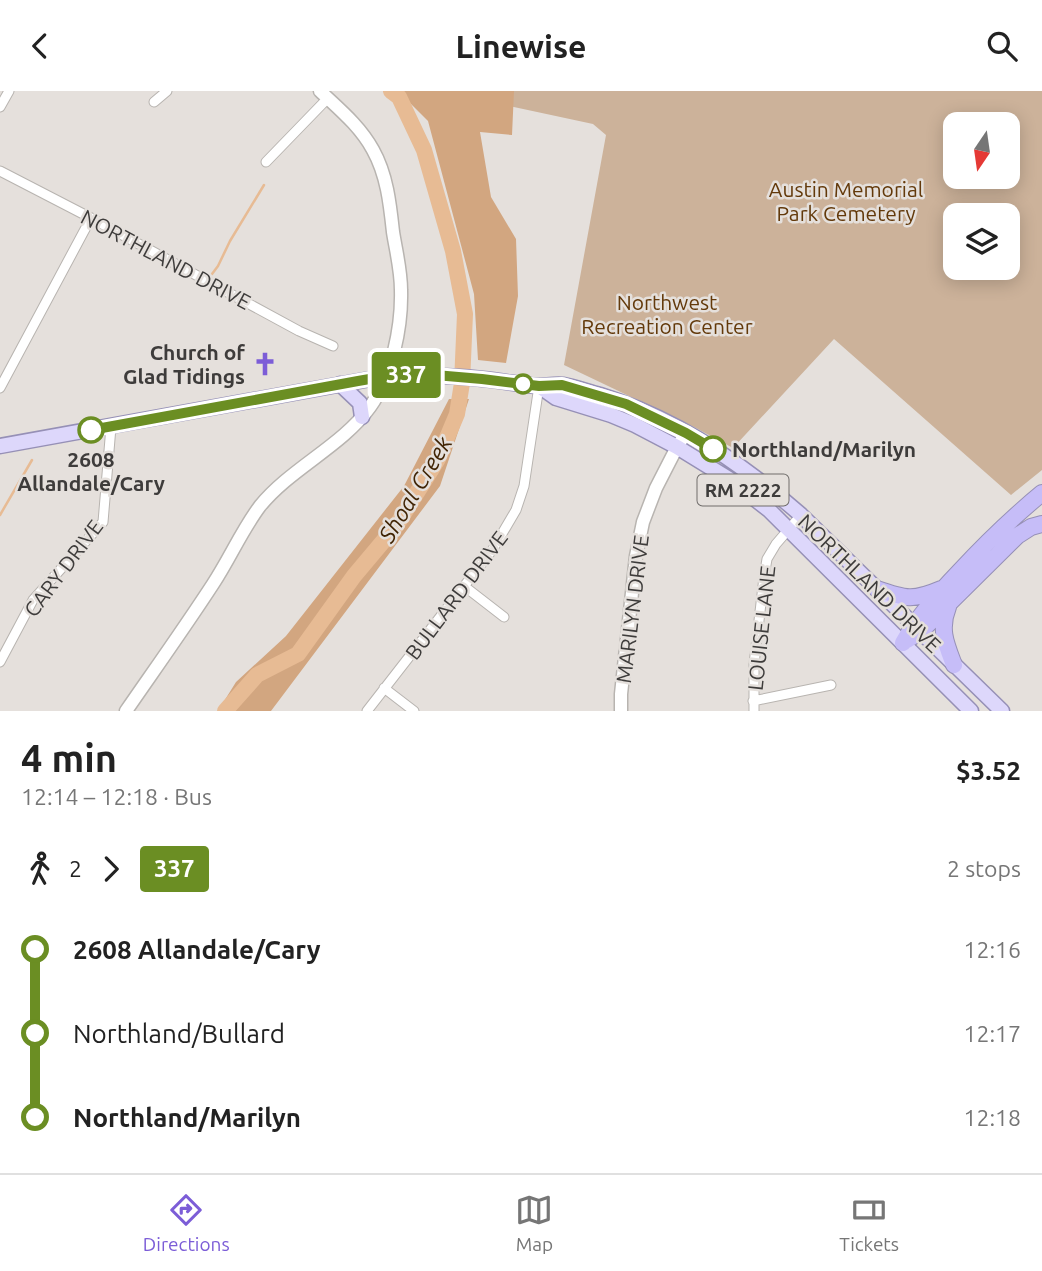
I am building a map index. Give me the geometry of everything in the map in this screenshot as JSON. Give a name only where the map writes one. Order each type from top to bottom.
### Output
[{"type":"highway","points":[[917,629],[943,588],[994,534],[1042,493]]},
{"type":"highway","points":[[903,643],[949,605],[1017,536],[1042,524]]},
{"type":"highway","points":[[877,589],[909,598],[943,588]]},
{"type":"highway","points":[[949,605],[943,626],[954,665]]},
{"type":"main road","name":"NORTHLAND DRIVE","points":[[387,376],[435,375],[539,386],[562,385],[626,404],[686,433],[744,468],[771,488],[1002,711]]},
{"type":"main road","name":"RM 2222","points":[[0,446],[387,376]]},
{"type":"main road","points":[[340,384],[360,403],[362,417]]},
{"type":"main road","name":"NORTHLAND DRIVE","points":[[539,386],[556,398],[611,415],[677,447],[729,479],[769,510],[971,711]]},
{"type":"street","points":[[0,107],[9,91]]},
{"type":"street","points":[[154,102],[167,91]]},
{"type":"street","points":[[126,711],[215,582],[249,522],[262,505],[276,488],[362,417],[387,376],[399,323],[401,288],[389,197],[373,150],[354,123],[324,95],[266,162]]},
{"type":"street","name":"NORTHLAND DRIVE","points":[[0,171],[299,331],[333,346]]},
{"type":"street","points":[[0,388],[91,218]]},
{"type":"street","name":"BULLARD DRIVE","points":[[367,711],[493,549],[516,510],[524,486],[539,386]]},
{"type":"street","name":"CARY DRIVE","points":[[0,662],[33,600],[103,522],[111,427]]},
{"type":"street","name":"MARILYN DRIVE","points":[[621,711],[636,556],[643,522],[656,488],[686,433]]},
{"type":"street","name":"LOUISE LANE","points":[[754,706],[754,664],[768,559],[776,544],[801,515]]},
{"type":"street","points":[[464,586],[504,617]]},
{"type":"street","points":[[754,706],[831,685]]},
{"type":"street","points":[[384,688],[414,711]]},
{"type":"green space","name":"Austin Memorial Park Cemetery","points":[[395,91],[1042,91],[1042,470],[1011,495],[834,339],[733,448],[564,365],[606,135],[593,124],[505,105]]},
{"type":"shaded area","points":[[398,91],[514,91],[512,135],[480,132],[491,197],[516,239],[518,296],[506,363],[478,360],[474,294],[428,121]]},
{"type":"shaded area","points":[[449,399],[469,399],[440,486],[271,711],[218,711],[236,682],[286,636],[404,486]]},
{"type":"waterway","name":"Shoal Creek","points":[[225,711],[257,675],[298,654],[354,576],[396,526],[438,459],[457,414],[462,383],[465,314],[453,251],[424,150],[399,97],[391,91]]},
{"type":"waterway","points":[[212,274],[264,185]]},
{"type":"waterway","points":[[0,515],[32,460]]},
{"type":"bus line","name":"337","points":[[91,430],[387,376],[435,375],[539,386],[562,385],[626,404],[713,449]]},
{"type":"place","name":"Church of Glad Tidings","points":[[265,364]]},
{"type":"place","name":"2608 Allandale/Cary","points":[[91,430]]},
{"type":"place","name":"Northland/Marilyn","points":[[713,449]]},
{"type":"park label","name":"Northwest Recreation Center","points":[[667,314]]}]
